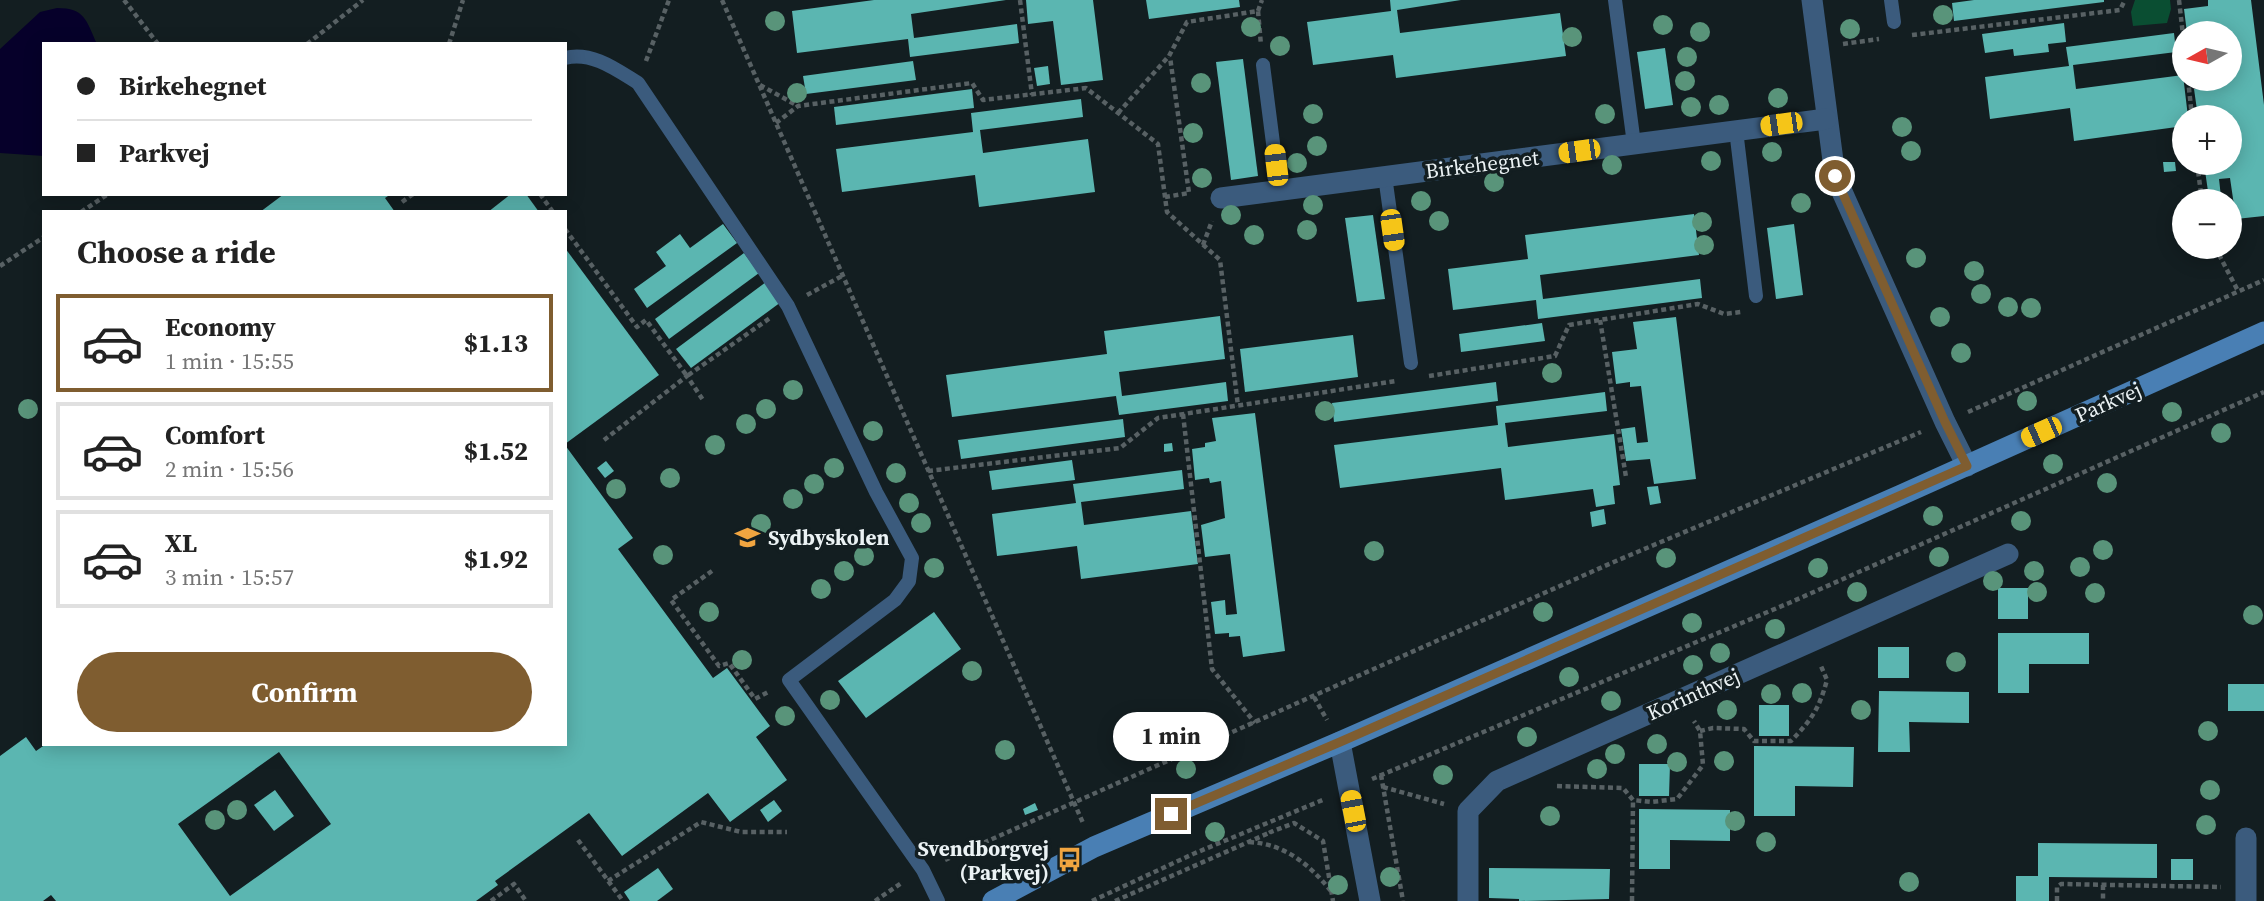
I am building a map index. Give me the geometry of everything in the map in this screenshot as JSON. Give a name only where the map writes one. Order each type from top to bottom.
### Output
[{"type":"street","points":[[1812,0],[1835,176],[1967,466]]},
{"type":"street","name":"Birkehegnet","points":[[1221,198],[1826,119]]},
{"type":"street","name":"Parkvej","points":[[993,901],[1094,847],[1340,742],[2264,332]]},
{"type":"street","name":"Korinthvej","points":[[1468,811],[1497,781],[2008,554]]},
{"type":"street","points":[[1340,742],[1370,901]]},
{"type":"street","points":[[1468,811],[1468,901]]},
{"type":"street","points":[[2246,838],[2246,894]]},
{"type":"lane","points":[[1615,0],[1634,144]]},
{"type":"lane","points":[[1891,0],[1894,22]]},
{"type":"lane","points":[[567,57],[606,62],[638,83],[788,306],[876,492],[912,558],[909,581],[895,600],[789,680],[923,870],[938,901]]},
{"type":"lane","points":[[1263,65],[1279,190]]},
{"type":"lane","points":[[1735,130],[1756,296]]},
{"type":"lane","points":[[1385,176],[1411,363]]},
{"type":"path","points":[[124,0],[156,42]]},
{"type":"path","points":[[310,42],[363,0]]},
{"type":"path","points":[[450,42],[463,0]]},
{"type":"path","points":[[638,83],[669,0]]},
{"type":"path","points":[[722,0],[1073,802]]},
{"type":"path","points":[[1020,0],[1032,95]]},
{"type":"path","points":[[1262,0],[1258,11],[1263,65]]},
{"type":"path","points":[[1900,37],[2120,10],[2125,0]]},
{"type":"path","points":[[2179,0],[2181,21]]},
{"type":"path","points":[[1118,113],[1169,56],[1187,22],[1258,11]]},
{"type":"path","points":[[1818,47],[1886,38]]},
{"type":"path","points":[[1165,197],[1189,194],[1169,56]]},
{"type":"path","points":[[776,123],[799,106],[972,83],[983,100],[1086,88],[1158,144],[1167,212],[1220,260],[1238,406]]},
{"type":"path","points":[[759,85],[799,106]]},
{"type":"path","points":[[84,210],[105,196]]},
{"type":"path","points":[[402,202],[410,196]]},
{"type":"path","points":[[567,232],[637,327],[646,320],[703,400]]},
{"type":"path","points":[[0,266],[42,238]]},
{"type":"path","points":[[2221,259],[2238,291]]},
{"type":"path","points":[[604,440],[687,376],[788,306],[842,276]]},
{"type":"path","points":[[875,901],[923,870],[1073,802],[2264,280]]},
{"type":"path","points":[[1426,376],[1555,356],[1569,325],[1698,304],[1724,314],[1757,311],[1756,296]]},
{"type":"path","points":[[1600,320],[1626,477]]},
{"type":"path","points":[[928,471],[1120,448],[1158,418],[1400,380]]},
{"type":"path","points":[[1092,901],[1193,854],[1789,603],[2264,392]]},
{"type":"path","points":[[1183,415],[1212,669],[1255,723]]},
{"type":"path","points":[[712,571],[671,600],[719,666],[729,663],[755,699],[789,680]]},
{"type":"path","points":[[1700,731],[1713,727],[1744,729],[1754,741],[1791,741],[1812,719],[1827,680],[1810,642]]},
{"type":"path","points":[[1633,800],[1651,802],[1677,799],[1703,765],[1700,731],[1679,701]]},
{"type":"path","points":[[1381,775],[1403,901]]},
{"type":"path","points":[[1546,785],[1623,788],[1633,800],[1632,901]]},
{"type":"path","points":[[1383,787],[1468,811]]},
{"type":"path","points":[[608,881],[701,822],[741,832],[787,832]]},
{"type":"path","points":[[1115,901],[1294,823],[1323,841],[1333,901]]},
{"type":"path","points":[[1266,824],[1270,832]]},
{"type":"path","points":[[578,840],[621,899],[614,901]]},
{"type":"path","points":[[1246,842],[1262,843],[1299,858],[1332,892]]},
{"type":"path","points":[[491,901],[514,884],[526,901]]},
{"type":"path","points":[[2057,901],[2057,887],[2061,884],[2246,894]]},
{"type":"path","points":[[2103,885],[2103,901]]},
{"type":"green space","points":[[2135,0],[2170,0],[2171,9],[2167,23],[2133,26],[2131,12]]},
{"type":"shaded area","points":[[57,8],[74,10],[87,22],[96,42],[42,42],[42,156],[0,153],[0,49],[40,12]]},
{"type":"building","points":[[874,0],[1006,0],[911,14],[914,38],[1017,24],[1019,43],[910,57],[908,39],[797,53],[792,11]]},
{"type":"building","points":[[1026,0],[1093,0],[1103,80],[1061,85],[1053,21],[1028,24]]},
{"type":"building","points":[[1146,0],[1239,0],[1240,7],[1149,19]]},
{"type":"building","points":[[1390,0],[1461,0],[1397,10],[1400,33],[1560,13],[1566,56],[1396,78],[1393,55],[1313,65],[1307,22],[1391,11]]},
{"type":"building","points":[[1974,0],[2104,2],[1954,21],[1952,3]]},
{"type":"building","points":[[2208,0],[2251,0],[2264,105],[2264,216],[2242,218],[2242,189],[2232,189],[2230,178],[2219,179],[2220,189],[2208,189],[2206,175],[2242,175],[2242,105],[2196,105],[2194,91],[2242,91],[2242,21],[2186,21],[2184,9],[2208,6]]},
{"type":"building","points":[[2064,23],[2066,42],[2048,44],[2049,52],[2014,56],[2013,49],[1985,53],[1982,34]]},
{"type":"building","points":[[2172,33],[2172,53],[2073,65],[2076,89],[2172,76],[2172,91],[2185,91],[2187,105],[2172,105],[2172,128],[2074,141],[2070,108],[1990,119],[1985,77],[2069,66],[2066,47]]},
{"type":"building","points":[[1665,48],[1673,105],[1645,109],[1637,52]]},
{"type":"building","points":[[1243,59],[1258,176],[1231,180],[1216,62]]},
{"type":"building","points":[[913,61],[916,80],[806,94],[803,76]]},
{"type":"building","points":[[1048,66],[1050,84],[1037,86],[1034,68]]},
{"type":"building","points":[[972,89],[974,108],[836,125],[834,107]]},
{"type":"building","points":[[1081,99],[1083,117],[980,130],[983,153],[1088,139],[1095,192],[979,207],[975,175],[842,192],[836,149],[973,132],[971,113]]},
{"type":"building","points":[[2163,162],[2172,162],[2172,171],[2164,172]]},
{"type":"building","points":[[281,196],[388,196],[385,198],[394,210],[263,210]]},
{"type":"building","points":[[508,196],[527,196],[538,210],[491,210]]},
{"type":"building","points":[[1694,214],[1699,255],[1540,275],[1543,299],[1700,279],[1702,298],[1538,319],[1536,300],[1453,310],[1448,269],[1528,259],[1525,235]]},
{"type":"building","points":[[1373,215],[1385,299],[1357,302],[1345,218]]},
{"type":"building","points":[[723,224],[737,243],[647,308],[634,289],[666,266],[656,252],[680,234],[690,248]]},
{"type":"building","points":[[1794,224],[1803,295],[1776,299],[1767,228]]},
{"type":"building","points":[[567,251],[659,375],[567,443]]},
{"type":"building","points":[[744,253],[759,273],[669,339],[655,319]]},
{"type":"building","points":[[766,282],[781,302],[691,368],[676,349]]},
{"type":"building","points":[[1220,316],[1225,359],[1119,372],[1122,396],[1226,382],[1228,401],[1119,415],[1116,396],[952,417],[946,375],[1107,354],[1104,331]]},
{"type":"building","points":[[1676,317],[1696,479],[1654,484],[1650,459],[1626,461],[1621,429],[1635,427],[1637,443],[1648,442],[1641,386],[1630,387],[1630,382],[1616,384],[1612,352],[1637,349],[1633,322]]},
{"type":"building","points":[[1542,323],[1545,341],[1461,352],[1459,334]]},
{"type":"building","points":[[1353,335],[1358,377],[1245,392],[1240,349]]},
{"type":"building","points":[[1496,382],[1498,401],[1334,422],[1332,403]]},
{"type":"building","points":[[1605,392],[1607,411],[1505,423],[1508,447],[1614,434],[1620,485],[1613,486],[1615,504],[1596,507],[1593,489],[1505,500],[1501,468],[1340,488],[1334,445],[1498,425],[1496,406]]},
{"type":"building","points":[[1255,413],[1285,651],[1243,657],[1240,636],[1229,637],[1229,633],[1215,634],[1211,602],[1225,600],[1226,615],[1237,614],[1230,554],[1205,557],[1201,525],[1225,518],[1221,481],[1210,483],[1209,478],[1195,480],[1192,449],[1205,447],[1205,443],[1216,441],[1212,418]]},
{"type":"building","points":[[1123,419],[1125,437],[961,459],[958,440]]},
{"type":"building","points":[[1172,443],[1173,451],[1164,452],[1164,444]]},
{"type":"building","points":[[567,448],[633,538],[618,549],[713,678],[727,668],[770,726],[756,737],[787,780],[730,822],[708,793],[622,856],[589,813],[495,881],[498,885],[476,901],[56,901],[51,895],[43,901],[0,901],[0,756],[26,737],[36,751],[43,746],[567,746]],"holes":[[[279,752],[331,824],[230,896],[178,824]]]},
{"type":"building","points":[[1072,460],[1075,480],[992,490],[989,471]]},
{"type":"building","points":[[606,461],[614,471],[605,478],[597,468]]},
{"type":"building","points":[[1182,470],[1184,489],[1081,502],[1084,525],[1191,511],[1198,564],[1081,579],[1077,546],[997,556],[992,514],[1076,503],[1073,484]]},
{"type":"building","points":[[1658,486],[1661,503],[1650,505],[1647,487]]},
{"type":"building","points":[[1604,509],[1606,524],[1592,527],[1590,512]]},
{"type":"building","points":[[1998,588],[2028,588],[2028,619],[1998,619]]},
{"type":"building","points":[[934,612],[961,649],[866,718],[838,681]]},
{"type":"building","points":[[1998,633],[2089,633],[2089,664],[2029,664],[2029,693],[1998,693]]},
{"type":"building","points":[[1878,647],[1909,647],[1909,678],[1878,678]]},
{"type":"building","points":[[2228,684],[2264,684],[2264,711],[2228,711]]},
{"type":"building","points":[[1879,691],[1969,692],[1969,723],[1909,722],[1910,752],[1878,752]]},
{"type":"building","points":[[1759,705],[1789,705],[1789,736],[1759,736]]},
{"type":"building","points":[[1754,746],[1854,747],[1853,787],[1795,786],[1795,816],[1754,816]]},
{"type":"building","points":[[1639,764],[1670,764],[1669,796],[1639,796]]},
{"type":"building","points":[[275,790],[294,816],[274,831],[254,805]]},
{"type":"building","points":[[774,800],[782,811],[768,822],[760,810]]},
{"type":"building","points":[[1035,803],[1038,810],[1025,815],[1023,809]]},
{"type":"building","points":[[1639,809],[1730,810],[1730,841],[1670,840],[1670,869],[1639,869]]},
{"type":"building","points":[[2038,843],[2157,844],[2157,878],[2049,877],[2049,901],[2016,901],[2016,876],[2038,876]]},
{"type":"building","points":[[2171,859],[2193,859],[2193,880],[2171,880]]},
{"type":"building","points":[[658,868],[673,889],[657,901],[630,901],[624,892]]},
{"type":"building","points":[[1489,868],[1610,869],[1609,899],[1519,901],[1489,898]]},
{"type":"place","name":"Sydbyskolen","points":[[748,537]]},
{"type":"place","name":"Svendborgvej (Parkvej)","points":[[1069,860]]},
{"type":"route","points":[[1171,814],[1967,466],[1835,176]]}]
